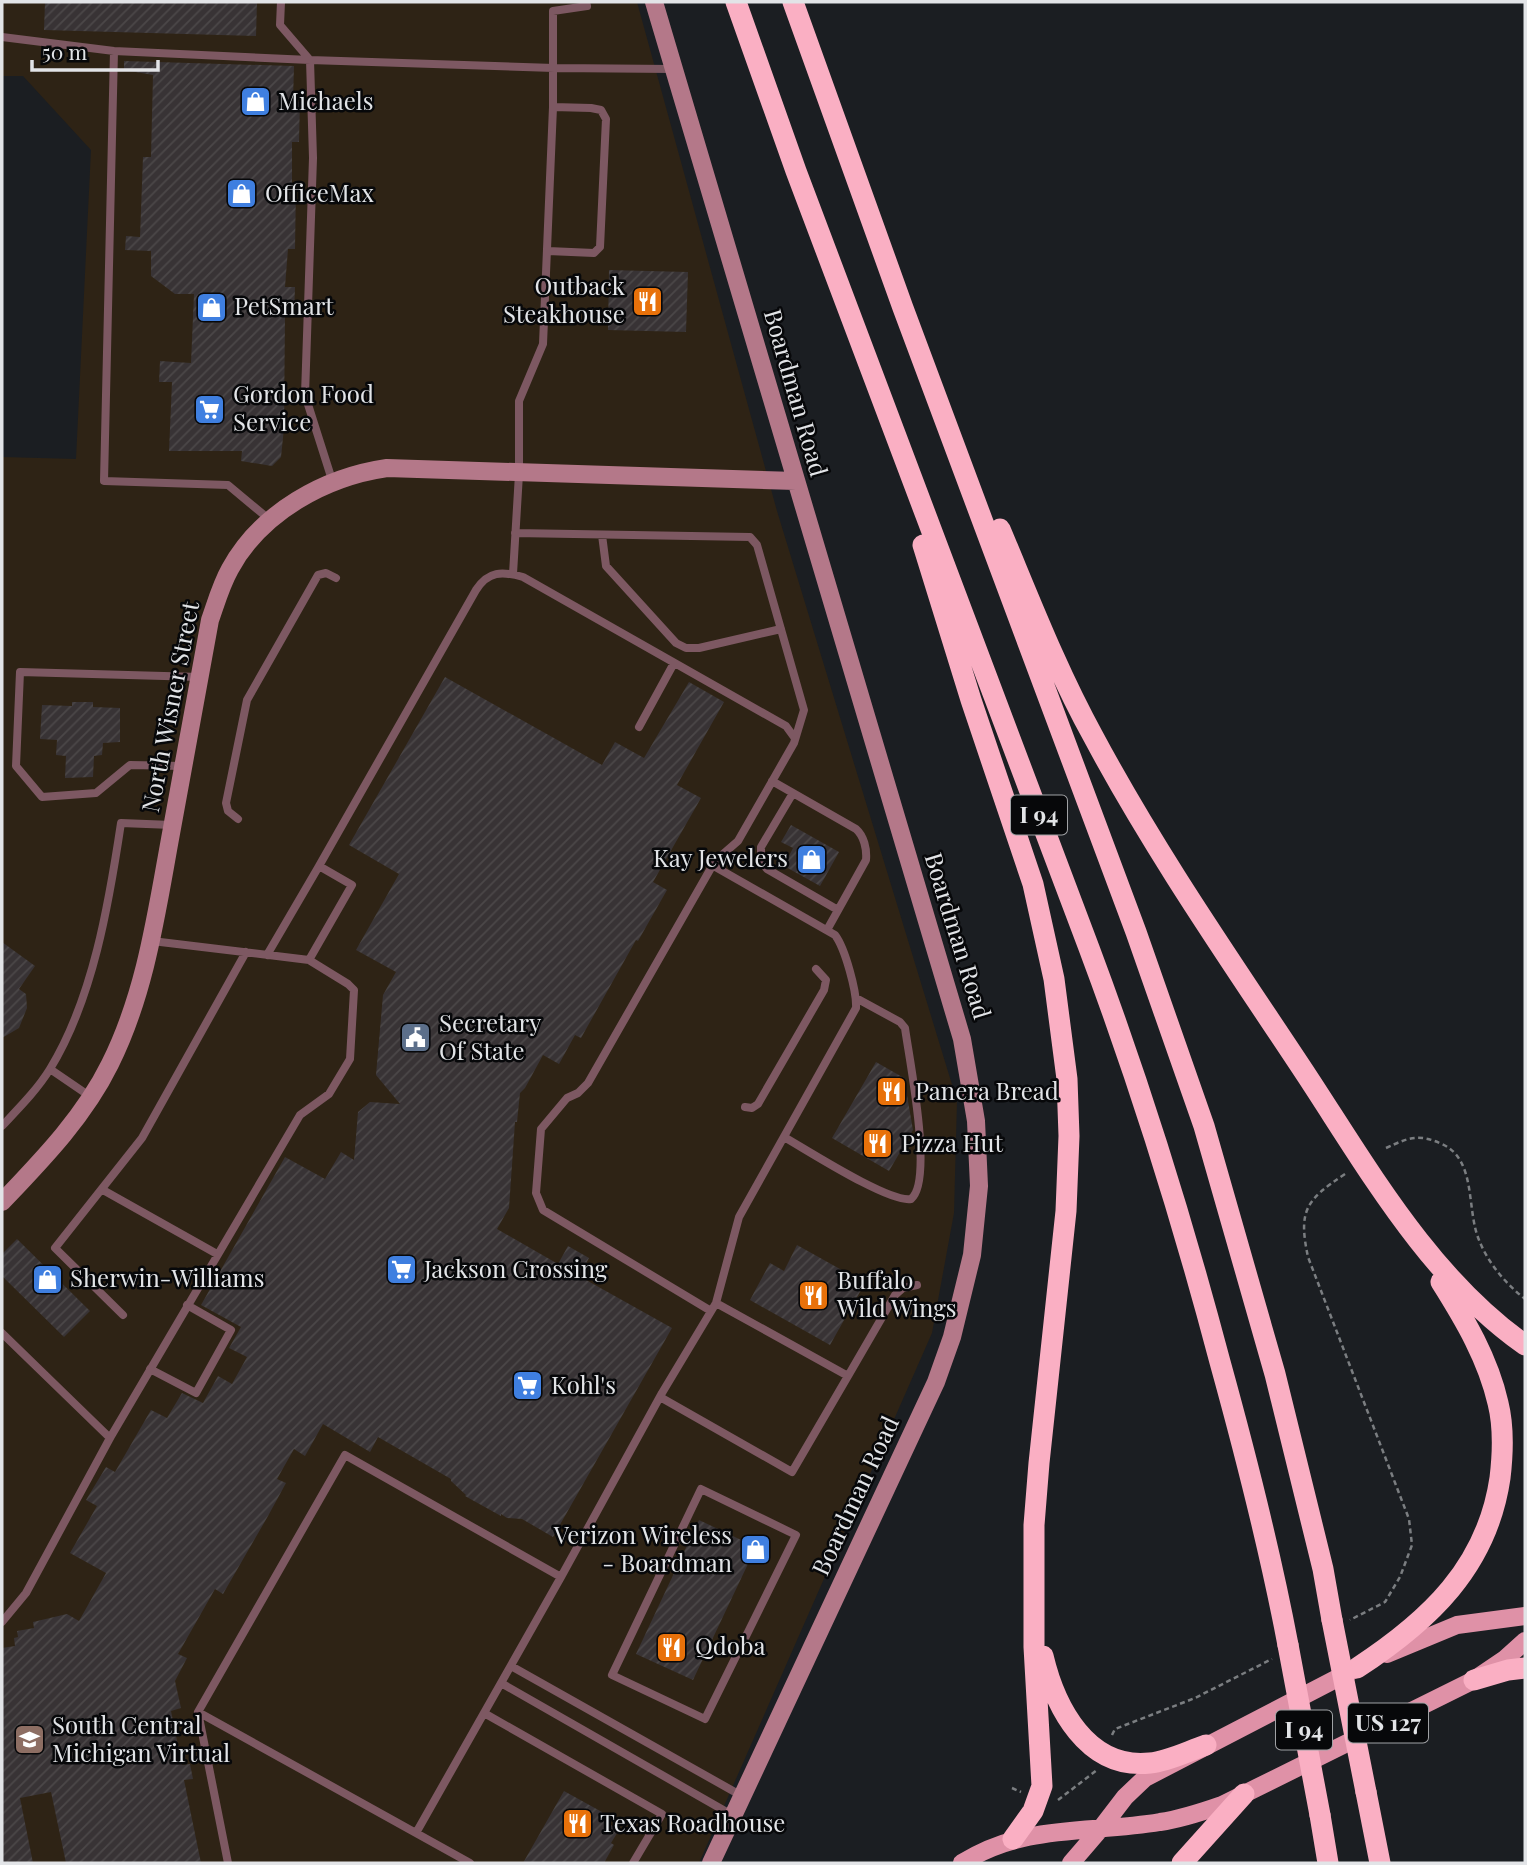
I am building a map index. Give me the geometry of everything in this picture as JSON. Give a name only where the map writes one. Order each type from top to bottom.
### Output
[{"type":"highway","name":"I 94","points":[[736,2],[883,405],[1114,1013],[1150,1123],[1235,1416],[1269,1554],[1328,1863]]},
{"type":"highway","name":"I 94","points":[[793,2],[903,307],[1136,932],[1204,1126],[1275,1374],[1323,1569],[1380,1863]]},
{"type":"highway","points":[[903,307],[1070,691],[1093,737],[1163,855],[1389,1199],[1460,1312],[1484,1359],[1499,1405],[1502,1456],[1499,1487],[1479,1546],[1461,1576],[1440,1602],[1415,1627],[1357,1668]]},
{"type":"highway","points":[[883,405],[948,629],[1024,852],[1046,940],[1063,1045],[1069,1117],[1068,1186],[1039,1463],[1034,1542],[1033,1638],[1042,1786],[1033,1811],[1013,1839]]},
{"type":"highway","points":[[1389,1199],[1460,1288],[1491,1319],[1525,1345]]},
{"type":"highway","points":[[1034,1542],[1039,1624],[1047,1672],[1057,1700],[1080,1736],[1104,1754],[1131,1763],[1159,1762],[1206,1745]]},
{"type":"highway","points":[[1474,1680],[1525,1668]]},
{"type":"highway","name":"US 127","points":[[1182,1863],[1244,1794]]},
{"type":"main road","name":"Boardman Road","points":[[654,2],[962,1039],[976,1121],[979,1186],[972,1255],[945,1359],[711,1863]]},
{"type":"main road","name":"North Wisner Street","points":[[2,1202],[46,1157],[91,1097],[109,1067],[131,1018],[152,941],[210,620],[219,593],[240,553],[270,520],[291,503],[333,483],[359,472],[387,468],[796,481]]},
{"type":"main road","points":[[1071,1863],[1139,1782],[1206,1745],[1357,1668],[1457,1625],[1525,1616]]},
{"type":"main road","name":"US 127","points":[[1244,1794],[1474,1680],[1505,1659],[1525,1641]]},
{"type":"main road","points":[[962,1863],[1013,1839],[1050,1832],[1172,1820],[1208,1810],[1244,1794]]},
{"type":"lane","points":[[281,2],[280,24],[310,60],[313,158],[305,395],[333,483]]},
{"type":"lane","points":[[513,574],[519,474],[519,401],[543,344],[553,107],[553,12],[587,6],[586,2]]},
{"type":"lane","points":[[2,37],[114,51],[554,68],[674,69]]},
{"type":"lane","points":[[114,51],[104,481],[228,485],[270,520]]},
{"type":"lane","points":[[548,251],[594,253],[600,247],[606,120],[601,110],[553,107]]},
{"type":"lane","points":[[515,533],[750,537],[757,545],[804,710],[794,743],[738,841],[712,865],[588,1083],[578,1093],[567,1098],[541,1129],[536,1193],[543,1210],[711,1311]]},
{"type":"lane","points":[[602,534],[606,566],[676,643],[686,648],[699,648],[781,629]]},
{"type":"lane","points":[[238,819],[228,811],[226,803],[245,705],[318,575],[326,573],[335,578]]},
{"type":"lane","points":[[267,955],[476,590],[491,574],[513,574],[531,581],[786,726],[794,737]]},
{"type":"lane","points":[[639,727],[674,663]]},
{"type":"lane","points":[[183,766],[130,765],[96,793],[42,797],[16,766],[20,672],[200,677]]},
{"type":"lane","points":[[772,781],[856,829],[867,851],[866,860],[827,930]]},
{"type":"lane","points":[[793,793],[761,847],[761,862],[767,869],[838,911]]},
{"type":"lane","points":[[2,1126],[50,1069],[80,1001],[98,948],[121,824],[173,825]]},
{"type":"lane","points":[[416,1833],[660,1396],[716,1303],[739,1217],[854,1016],[856,998],[840,943],[827,930],[712,865]]},
{"type":"lane","points":[[309,960],[352,885],[319,866]]},
{"type":"lane","points":[[2,1622],[26,1593],[110,1438],[300,1115],[329,1094],[350,1059],[354,990],[309,960],[152,941]]},
{"type":"lane","points":[[123,1315],[55,1248],[142,1138],[246,952]]},
{"type":"lane","points":[[745,1107],[752,1108],[758,1104],[824,990],[826,980],[816,969]]},
{"type":"lane","points":[[784,1137],[843,1172],[892,1195],[906,1200],[916,1195],[920,1182],[921,1142],[905,1028],[900,1022],[856,998]]},
{"type":"lane","points":[[50,1069],[91,1097]]},
{"type":"lane","points":[[103,1190],[217,1254]]},
{"type":"lane","points":[[660,1396],[792,1472],[895,1295],[903,1288],[917,1285]]},
{"type":"lane","points":[[716,1303],[848,1376]]},
{"type":"lane","points":[[150,1369],[196,1393],[231,1330],[187,1305]]},
{"type":"lane","points":[[2,1333],[110,1438]]},
{"type":"lane","points":[[228,1863],[198,1712],[345,1455],[561,1577]]},
{"type":"lane","points":[[701,1489],[796,1535],[705,1719],[612,1675],[701,1489]]},
{"type":"lane","points":[[511,1666],[742,1796]]},
{"type":"lane","points":[[501,1683],[733,1815]]},
{"type":"lane","points":[[198,1712],[470,1863]]},
{"type":"lane","points":[[484,1713],[662,1814],[633,1863]]},
{"type":"path","points":[[1386,1148],[1410,1137],[1428,1138],[1451,1148],[1464,1164],[1478,1239],[1495,1269],[1525,1299]]},
{"type":"path","points":[[1050,1806],[1098,1770]]},
{"type":"shaded area","points":[[2,2],[637,2],[777,511],[957,1101],[954,1213],[932,1333],[699,1863],[2,1863],[2,457],[76,459],[91,150],[23,76],[2,76]]},
{"type":"building","points":[[45,2],[257,2],[256,36],[44,30]]},
{"type":"building","points":[[124,61],[294,66],[293,101],[300,102],[299,142],[292,142],[292,185],[296,185],[295,249],[288,249],[285,287],[295,287],[294,315],[285,315],[284,428],[281,457],[272,466],[241,461],[242,451],[169,451],[172,382],[159,382],[160,361],[191,363],[194,294],[175,294],[151,276],[151,251],[125,250],[126,236],[140,237],[143,157],[151,157],[153,75],[124,70]]},
{"type":"building","name":"Outback Steakhouse","points":[[609,270],[688,272],[686,332],[608,330]]},
{"type":"building","name":"Jackson Crossing","points":[[445,677],[602,765],[615,742],[644,758],[689,682],[724,702],[677,785],[701,798],[653,882],[667,890],[581,1038],[575,1035],[559,1064],[543,1055],[520,1093],[515,1122],[509,1208],[497,1229],[558,1264],[568,1246],[589,1258],[579,1276],[672,1328],[553,1537],[522,1519],[501,1516],[465,1496],[451,1479],[378,1437],[370,1452],[323,1424],[305,1456],[294,1449],[277,1479],[286,1483],[268,1516],[223,1594],[215,1589],[178,1654],[187,1658],[175,1681],[181,1708],[171,1711],[182,1765],[190,1764],[193,1779],[184,1780],[201,1863],[66,1863],[51,1792],[20,1798],[33,1863],[2,1863],[2,1648],[15,1646],[17,1631],[34,1628],[33,1622],[67,1614],[79,1621],[106,1573],[70,1553],[97,1506],[86,1500],[106,1467],[115,1472],[151,1410],[167,1418],[182,1393],[203,1403],[218,1376],[232,1384],[247,1357],[229,1348],[241,1327],[201,1305],[285,1157],[325,1179],[341,1152],[354,1160],[358,1112],[370,1102],[400,1104],[376,1075],[383,995],[396,972],[356,950],[399,874],[349,845]]},
{"type":"building","points":[[72,702],[93,702],[93,707],[120,708],[120,742],[103,743],[102,755],[94,756],[93,777],[65,778],[66,756],[56,755],[57,740],[40,739],[42,705],[72,706]]},
{"type":"building","name":"Kay Jewelers","points":[[791,825],[839,852],[820,886],[784,866],[793,848],[781,842]]},
{"type":"building","points":[[2,942],[35,966],[19,989],[26,994],[27,1008],[19,1028],[2,1038]]},
{"type":"building","points":[[876,1062],[904,1078],[913,1130],[889,1171],[832,1138]]},
{"type":"building","points":[[17,1239],[90,1311],[64,1337],[2,1276],[2,1254]]},
{"type":"building","name":"Buffalo Wild Wings","points":[[797,1245],[865,1283],[830,1345],[750,1300],[770,1263],[784,1271]]},
{"type":"building","points":[[699,1520],[756,1547],[693,1680],[636,1654]]},
{"type":"building","name":"Texas Roadhouse","points":[[564,1791],[602,1812],[599,1818],[619,1830],[604,1863],[523,1863]]},
{"type":"place","name":"Michaels","points":[[255,102]]},
{"type":"place","name":"OfficeMax","points":[[242,194]]},
{"type":"place","name":"Outback Steakhouse","points":[[648,301]]},
{"type":"place","name":"PetSmart","points":[[211,307]]},
{"type":"place","name":"Gordon Food Service","points":[[210,409]]},
{"type":"place","name":"Kay Jewelers","points":[[811,859]]},
{"type":"place","name":"Secretary Of State","points":[[416,1038]]},
{"type":"place","name":"Panera Bread","points":[[892,1092]]},
{"type":"place","name":"Pizza Hut","points":[[878,1144]]},
{"type":"place","name":"Jackson Crossing","points":[[401,1270]]},
{"type":"place","name":"Sherwin-Williams","points":[[47,1279]]},
{"type":"place","name":"Buffalo Wild Wings","points":[[814,1295]]},
{"type":"place","name":"Kohl's","points":[[528,1386]]},
{"type":"place","name":"Verizon Wireless - Boardman","points":[[755,1550]]},
{"type":"place","name":"Qdoba","points":[[672,1647]]},
{"type":"place","name":"South Central Michigan Virtual","points":[[29,1740]]},
{"type":"place","name":"Texas Roadhouse","points":[[577,1824]]}]
